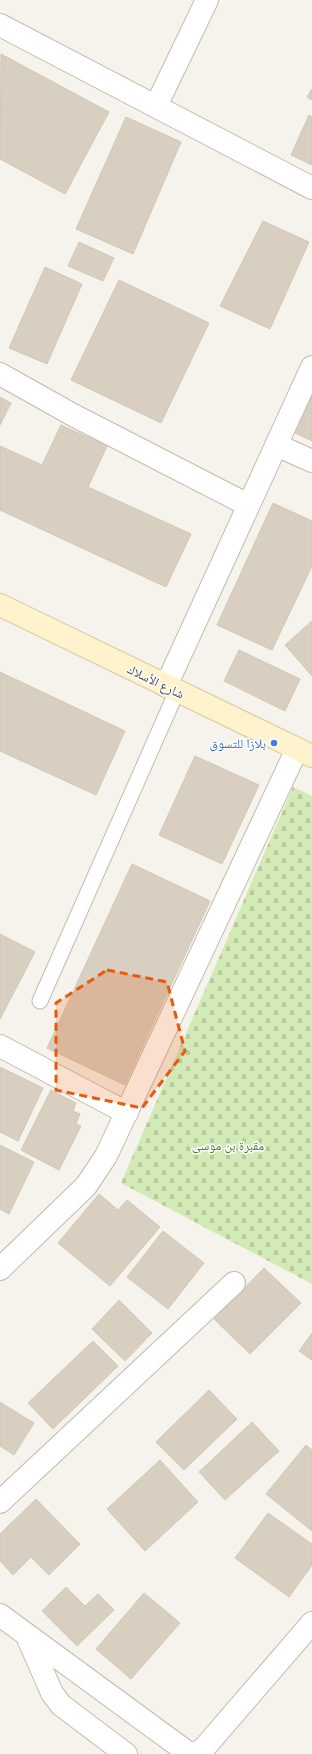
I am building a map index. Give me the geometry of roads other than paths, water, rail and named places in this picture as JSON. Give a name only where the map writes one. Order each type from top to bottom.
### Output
[{"type":"street","points":[[156,106],[207,0]]},
{"type":"street","points":[[0,25],[312,188]]},
{"type":"street","points":[[172,688],[248,505],[312,367]]},
{"type":"street","points":[[0,374],[73,415],[248,505]]},
{"type":"street","points":[[276,445],[312,461]]},
{"type":"street","name":"شارع الأسلاك","points":[[0,605],[305,753]]},
{"type":"street","points":[[0,1269],[8,1250],[86,1186],[106,1156],[305,753]]},
{"type":"street","points":[[0,1046],[127,1113]]},
{"type":"street","points":[[0,1502],[234,1283]]},
{"type":"street","points":[[0,1615],[187,1752],[194,1754],[200,1752],[205,1747],[312,1623]]},
{"type":"street","points":[[27,1635],[52,1693],[61,1705],[126,1754]]},
{"type":"lane","points":[[40,1001],[172,688]]},
{"type":"place","name":"بلازا للتسوق","points":[[274,743]]},
{"type":"park label","name":"مقبرة بن موسى","points":[[228,1145]]}]
